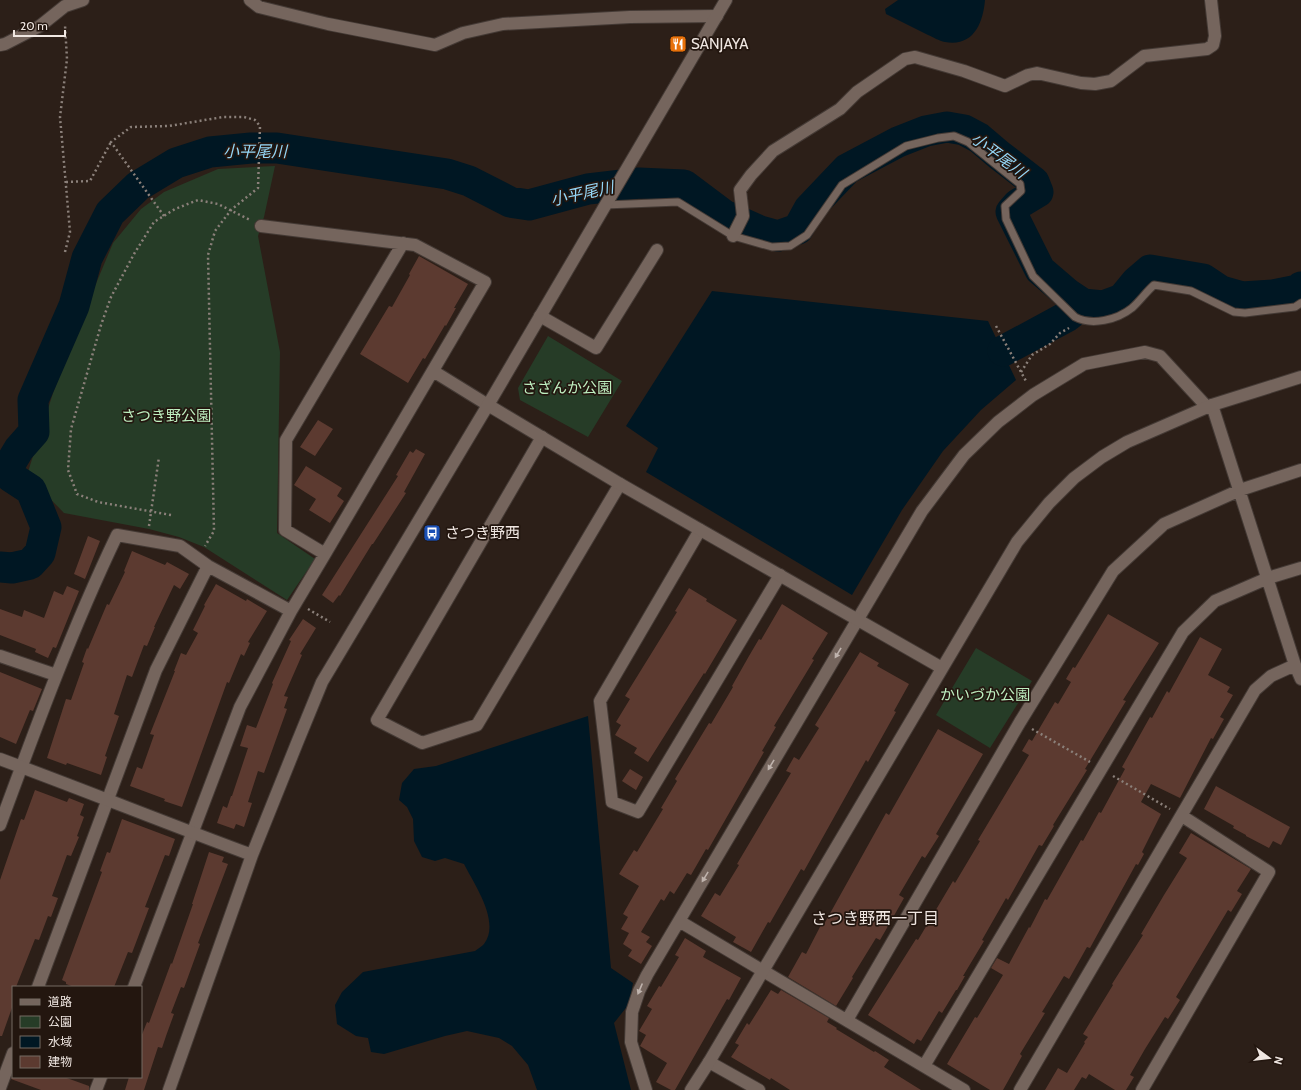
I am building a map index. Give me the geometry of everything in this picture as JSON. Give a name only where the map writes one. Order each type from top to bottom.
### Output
[{"type":"street","points":[[0,45],[5,44],[40,26],[64,6],[83,0]]},
{"type":"street","points":[[250,0],[259,7],[328,24],[435,45],[463,33],[502,24],[630,17],[717,16]]},
{"type":"street","points":[[169,1090],[252,855],[296,743],[322,682],[488,405],[726,0]]},
{"type":"street","points":[[733,236],[743,216],[740,190],[751,175],[773,151],[840,109],[857,92],[905,59],[915,57],[964,71],[1005,86],[1028,74],[1037,73],[1081,83],[1095,84],[1111,82],[1144,56],[1206,49],[1213,45],[1215,36],[1211,0]]},
{"type":"street","points":[[134,986],[240,707],[293,606],[485,282],[415,245],[261,226]]},
{"type":"street","points":[[325,554],[285,530],[286,440],[403,243]]},
{"type":"street","points":[[540,316],[596,348],[657,250]]},
{"type":"street","points":[[646,1090],[631,1042],[632,1012],[639,990],[922,511],[964,455],[998,422],[1034,396],[1084,364],[1145,352],[1160,356],[1210,407],[1240,490],[1295,665],[1301,678]]},
{"type":"street","points":[[433,371],[620,484],[942,668]]},
{"type":"street","points":[[691,1090],[1017,542],[1049,503],[1074,478],[1102,457],[1127,442],[1210,407],[1301,377]]},
{"type":"street","points":[[542,437],[377,720],[422,743],[477,725],[620,484]]},
{"type":"street","points":[[847,1020],[1020,722],[1113,571],[1164,524],[1240,490],[1301,470]]},
{"type":"street","points":[[700,530],[600,701],[612,802],[638,812],[780,575]]},
{"type":"street","points":[[0,825],[56,675],[95,581],[117,535],[180,546],[208,566],[293,606]]},
{"type":"street","points":[[38,986],[156,670],[208,566]]},
{"type":"street","points":[[924,1066],[1183,632],[1215,601],[1268,578],[1301,568]]},
{"type":"street","points":[[0,656],[56,675]]},
{"type":"street","points":[[1020,1090],[1255,690],[1271,676],[1295,665]]},
{"type":"street","points":[[0,759],[252,855]]},
{"type":"street","points":[[1142,1090],[1269,872],[1182,816]]},
{"type":"street","points":[[679,921],[964,1090]]},
{"type":"street","points":[[0,1088],[12,1056]]},
{"type":"street","points":[[708,1062],[759,1090]]},
{"type":"street","points":[[96,1090],[101,1078]]},
{"type":"lane","points":[[606,205],[678,202],[733,236],[772,247],[790,246],[808,235],[842,185],[906,146],[938,138],[954,136],[968,142],[1020,184],[1021,191],[1005,206],[1006,219],[1033,276],[1075,317],[1082,321],[1095,322],[1117,316],[1131,308],[1154,285],[1191,291],[1234,312],[1245,313],[1288,308],[1294,307],[1301,303]]},
{"type":"path","points":[[64,6],[67,59],[60,118],[70,232],[65,252]]},
{"type":"path","points":[[66,182],[90,181],[111,142],[131,127],[169,126],[223,117],[244,117],[255,120],[260,126],[258,188],[231,210],[215,231],[208,255],[214,531],[198,558]]},
{"type":"path","points":[[111,142],[164,216]]},
{"type":"path","points":[[171,515],[98,502],[77,494],[68,470],[71,429],[101,325],[111,297],[134,254],[154,222],[175,209],[198,200],[218,204],[261,226]]},
{"type":"path","points":[[996,326],[1020,372],[1032,354],[1050,344],[1060,333],[1082,321]]},
{"type":"path","points":[[150,520],[159,457]]},
{"type":"path","points":[[293,606],[330,622]]},
{"type":"green space","name":"さつき野公園","points":[[275,166],[264,217],[258,236],[280,352],[277,533],[315,559],[287,600],[204,547],[179,537],[149,529],[64,513],[27,475],[53,393],[113,243],[141,209],[164,192],[218,169]]},
{"type":"green space","name":"さざんか公園","points":[[548,336],[622,381],[588,437],[520,400],[518,388]]},
{"type":"green space","name":"かいづか公園","points":[[976,648],[1032,681],[990,748],[936,715]]},
{"type":"water","points":[[898,0],[985,0],[982,17],[975,32],[963,41],[955,43],[938,40],[886,14],[885,9]]},
{"type":"water","points":[[712,291],[988,321],[1016,380],[981,410],[943,451],[902,510],[852,595],[646,472],[658,448],[626,426]]},
{"type":"water","points":[[588,716],[611,968],[633,983],[629,1004],[614,1023],[631,1090],[537,1090],[528,1065],[512,1046],[499,1038],[467,1031],[384,1054],[371,1052],[368,1038],[356,1036],[337,1024],[335,1005],[342,992],[363,972],[475,951],[484,944],[488,935],[488,914],[479,892],[464,864],[445,858],[435,861],[422,857],[414,841],[413,819],[407,807],[399,800],[402,783],[414,769],[436,766]]},
{"type":"building","points":[[419,256],[468,284],[454,308],[456,308],[446,326],[445,325],[425,359],[423,358],[408,383],[360,354],[389,306],[392,307]]},
{"type":"building","points":[[318,420],[333,429],[315,456],[300,447]]},
{"type":"building","points":[[416,449],[425,454],[404,492],[406,493],[340,596],[339,595],[333,603],[322,595],[398,476],[396,475],[410,451],[413,453]]},
{"type":"building","points":[[306,466],[342,488],[337,496],[344,501],[330,523],[309,510],[316,499],[294,485]]},
{"type":"building","points":[[88,536],[100,541],[85,579],[74,574]]},
{"type":"building","points":[[132,551],[165,565],[167,562],[189,574],[180,589],[174,585],[154,627],[147,646],[144,645],[132,677],[127,675],[114,714],[119,716],[105,756],[107,757],[101,775],[67,763],[66,765],[47,758],[66,699],[71,700],[84,663],[82,662],[87,648],[88,649],[107,604],[109,605],[125,572],[124,571]]},
{"type":"building","points":[[216,584],[246,601],[247,599],[267,611],[248,642],[250,643],[244,656],[241,654],[229,683],[227,682],[182,807],[130,786],[137,767],[142,769],[154,735],[150,734],[181,653],[186,655],[198,633],[193,630],[205,606],[204,605]]},
{"type":"building","points":[[67,586],[79,591],[56,648],[53,647],[48,658],[35,652],[36,649],[0,635],[0,609],[22,617],[24,610],[44,618],[54,591],[63,595]]},
{"type":"building","points":[[689,588],[707,599],[706,601],[737,620],[705,674],[704,673],[648,762],[634,753],[637,748],[615,735],[621,725],[616,722],[630,699],[625,696],[677,612],[675,611]]},
{"type":"building","points":[[782,604],[828,633],[812,659],[814,660],[774,726],[776,727],[762,751],[764,752],[708,850],[706,849],[691,875],[687,873],[674,894],[670,891],[664,901],[661,899],[641,932],[650,937],[646,942],[652,946],[641,964],[628,956],[632,950],[623,944],[629,933],[621,929],[628,917],[623,914],[639,886],[619,874],[634,850],[637,852],[663,809],[661,808],[677,781],[675,779],[709,723],[711,724],[759,639],[761,640]]},
{"type":"building","points":[[1108,614],[1159,643],[1123,700],[1126,701],[1085,769],[1087,770],[1053,825],[1054,826],[1042,846],[1039,845],[1008,900],[1006,898],[982,940],[984,941],[963,976],[965,976],[957,990],[942,1013],[939,1011],[921,1041],[917,1039],[914,1044],[868,1015],[916,939],[918,940],[953,881],[955,883],[980,841],[978,840],[1029,755],[1022,751],[1029,739],[1032,741],[1055,702],[1058,704],[1071,682],[1066,679],[1073,667],[1075,668]]},
{"type":"building","points":[[303,619],[316,628],[300,654],[302,655],[284,696],[288,697],[284,708],[287,709],[264,773],[258,771],[248,802],[252,803],[244,827],[236,824],[234,829],[217,823],[223,806],[227,808],[232,796],[248,748],[240,746],[247,725],[256,728],[273,684],[272,683],[291,641],[289,640]]},
{"type":"building","points":[[1200,637],[1222,649],[1208,675],[1230,687],[1227,692],[1233,695],[1220,717],[1224,719],[1213,739],[1211,738],[1180,798],[1151,784],[1141,802],[1161,814],[1142,852],[1144,854],[1138,865],[1136,864],[1090,948],[1087,947],[1069,979],[1064,976],[1042,1012],[1045,1013],[1020,1054],[1022,1056],[1003,1090],[990,1090],[947,1064],[975,1017],[977,1018],[1003,975],[991,968],[997,958],[1009,964],[1045,899],[1047,900],[1081,840],[1083,841],[1099,812],[1101,813],[1125,769],[1122,767],[1150,717],[1152,718],[1167,691],[1169,693]]},
{"type":"building","points":[[860,652],[879,663],[877,666],[909,684],[894,711],[896,712],[868,762],[866,760],[804,871],[801,869],[770,923],[768,922],[751,952],[733,942],[736,937],[701,916],[715,893],[720,896],[739,865],[737,864],[791,773],[786,771],[794,757],[799,760],[819,728],[815,725]]},
{"type":"building","points":[[0,672],[42,689],[33,711],[30,710],[16,744],[0,737]]},
{"type":"building","points":[[938,729],[983,754],[936,834],[939,836],[925,858],[922,856],[899,895],[904,898],[880,940],[876,938],[836,1006],[788,977],[802,952],[806,954],[821,925],[823,926],[886,813],[889,815]]},
{"type":"building","points":[[630,769],[643,777],[636,790],[622,781]]},
{"type":"building","points":[[1216,786],[1290,827],[1281,845],[1273,841],[1269,848],[1246,836],[1233,828],[1234,826],[1204,809]]},
{"type":"building","points":[[35,790],[67,802],[69,798],[84,804],[80,815],[84,817],[77,836],[79,837],[71,856],[67,855],[52,896],[58,898],[51,917],[48,916],[39,940],[35,939],[16,986],[12,986],[12,1008],[2,1036],[0,1036],[0,880],[21,819],[24,820]]},
{"type":"building","points":[[122,819],[175,839],[169,856],[165,855],[145,907],[149,908],[132,953],[128,952],[114,986],[71,986],[66,984],[66,982],[62,980],[102,872],[100,871],[107,852],[110,853]]},
{"type":"building","points":[[1191,833],[1251,869],[1237,891],[1242,894],[1231,912],[1228,910],[1176,997],[1180,1000],[1168,1019],[1165,1017],[1145,1049],[1130,1075],[1134,1077],[1126,1090],[1115,1090],[1089,1074],[1086,1079],[1082,1077],[1074,1090],[1045,1090],[1058,1068],[1067,1073],[1085,1043],[1084,1042],[1088,1037],[1083,1034],[1143,935],[1141,934],[1187,858],[1179,853]]},
{"type":"building","points":[[209,852],[224,857],[222,862],[228,864],[198,943],[200,944],[184,988],[181,987],[171,1013],[174,1014],[162,1048],[158,1047],[144,1090],[125,1090],[129,1078],[142,1078],[142,1034],[147,1022],[149,1023],[171,963],[172,964]]},
{"type":"building","points":[[685,938],[706,951],[703,957],[741,978],[729,1000],[727,999],[675,1090],[671,1090],[656,1082],[667,1063],[640,1046],[646,1035],[639,1031],[652,1009],[647,1006],[659,986],[661,987],[679,957],[675,955]]},
{"type":"building","points":[[771,990],[778,994],[781,990],[829,1018],[827,1022],[837,1028],[836,1029],[889,1060],[884,1067],[921,1090],[790,1090],[731,1057],[739,1045],[735,1043],[747,1023],[749,1025]]},
{"type":"building","points":[[12,1077],[67,1078],[89,1086],[89,1090],[41,1090],[11,1079]]},
{"type":"waterway","name":"小平尾川","points":[[0,567],[12,568],[30,564],[40,553],[46,527],[31,490],[11,477],[7,469],[19,449],[34,432],[33,400],[74,306],[87,258],[110,213],[138,186],[176,163],[210,152],[251,148],[277,148],[447,174],[469,181],[510,202],[529,205],[588,189],[639,183],[684,185],[724,215],[760,231],[778,236],[798,229],[809,209],[847,169],[898,142],[926,131],[947,127],[964,130],[979,138],[1034,182],[1038,192],[1018,204],[1011,212],[1040,270],[1068,294],[1083,304],[1103,306],[1122,299],[1136,282],[1150,270],[1203,279],[1221,291],[1242,297],[1273,295],[1298,290],[1301,287]]},
{"type":"waterway","points":[[1003,351],[1068,316],[1083,304]]},
{"type":"place","name":"SANJAYA","points":[[678,44]]},
{"type":"place","name":"さつき野西","points":[[432,533]]},
{"type":"district","name":"さつき野西一丁目","points":[[875,918]]}]
